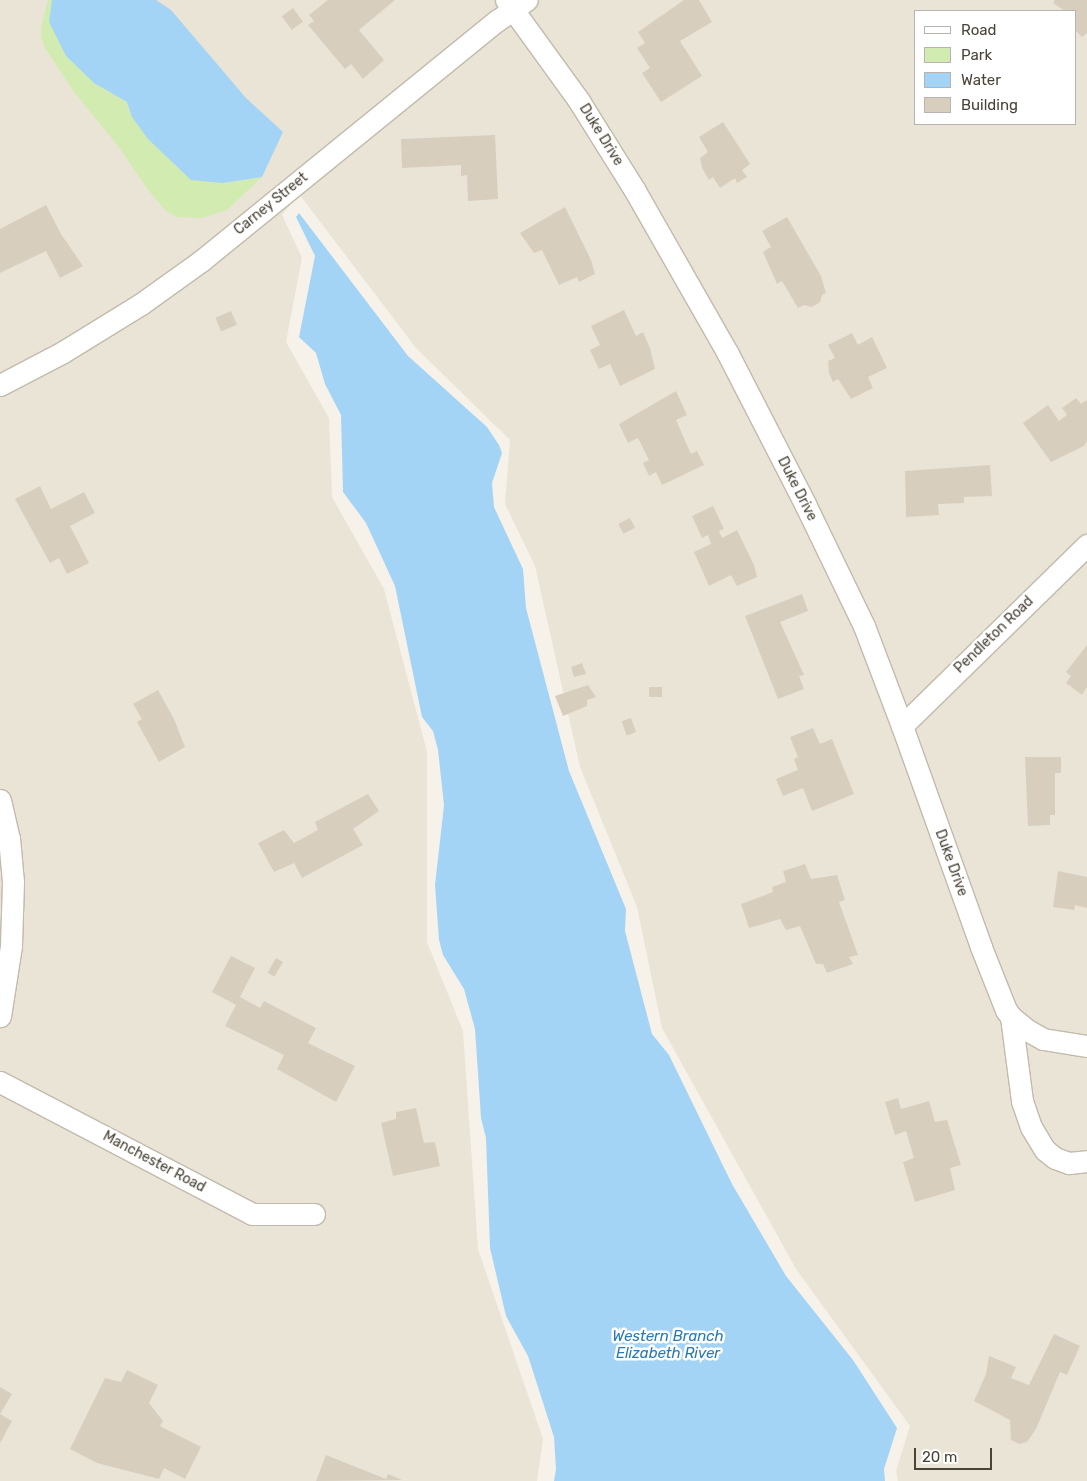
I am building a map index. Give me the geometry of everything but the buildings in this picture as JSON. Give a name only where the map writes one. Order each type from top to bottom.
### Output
[{"type":"street","name":"Carney Street","points":[[0,386],[63,352],[141,304],[201,261],[516,3]]},
{"type":"street","name":"Duke Drive","points":[[516,3],[634,189],[728,354],[805,504],[864,626],[902,726],[981,948],[1006,1010],[1026,1030],[1043,1039],[1087,1046]]},
{"type":"street","name":"Pendleton Road","points":[[902,726],[1087,545]]},
{"type":"street","points":[[0,800],[9,838],[13,882],[11,946],[0,1016]]},
{"type":"street","name":"Duke Drive","points":[[1011,1017],[1022,1101],[1031,1127],[1045,1150],[1055,1158],[1069,1163],[1087,1161]]},
{"type":"street","name":"Manchester Road","points":[[0,1082],[252,1214],[314,1214]]},
{"type":"shaded area","points":[[0,0],[1087,0],[1087,1481],[898,1481],[896,1471],[910,1426],[796,1269],[662,1028],[637,907],[580,767],[535,566],[505,504],[510,440],[416,348],[299,194],[282,215],[302,258],[286,342],[329,418],[332,497],[384,589],[427,752],[427,942],[463,1031],[478,1249],[543,1439],[537,1481],[0,1481]]},
{"type":"green space","points":[[48,0],[52,0],[49,22],[94,83],[127,102],[132,117],[223,183],[262,177],[227,210],[202,218],[177,217],[166,211],[149,191],[118,146],[74,92],[45,48],[41,36]]},
{"type":"water","points":[[52,0],[156,0],[171,10],[246,98],[283,132],[262,177],[223,183],[191,180],[148,139],[132,117],[127,102],[94,83],[66,56],[49,22]]},
{"type":"water","name":"Western Branch Elizabeth River","points":[[299,213],[408,356],[487,427],[499,445],[502,453],[492,483],[494,507],[523,569],[526,608],[569,771],[626,909],[625,931],[652,1034],[669,1055],[732,1184],[786,1276],[853,1360],[897,1428],[884,1469],[885,1481],[554,1481],[556,1469],[554,1437],[528,1356],[506,1316],[490,1248],[486,1138],[481,1118],[475,1029],[464,989],[443,955],[439,940],[435,885],[444,805],[438,750],[433,731],[422,717],[395,586],[366,523],[343,492],[341,415],[325,384],[316,353],[299,337],[315,256],[296,217]]}]
